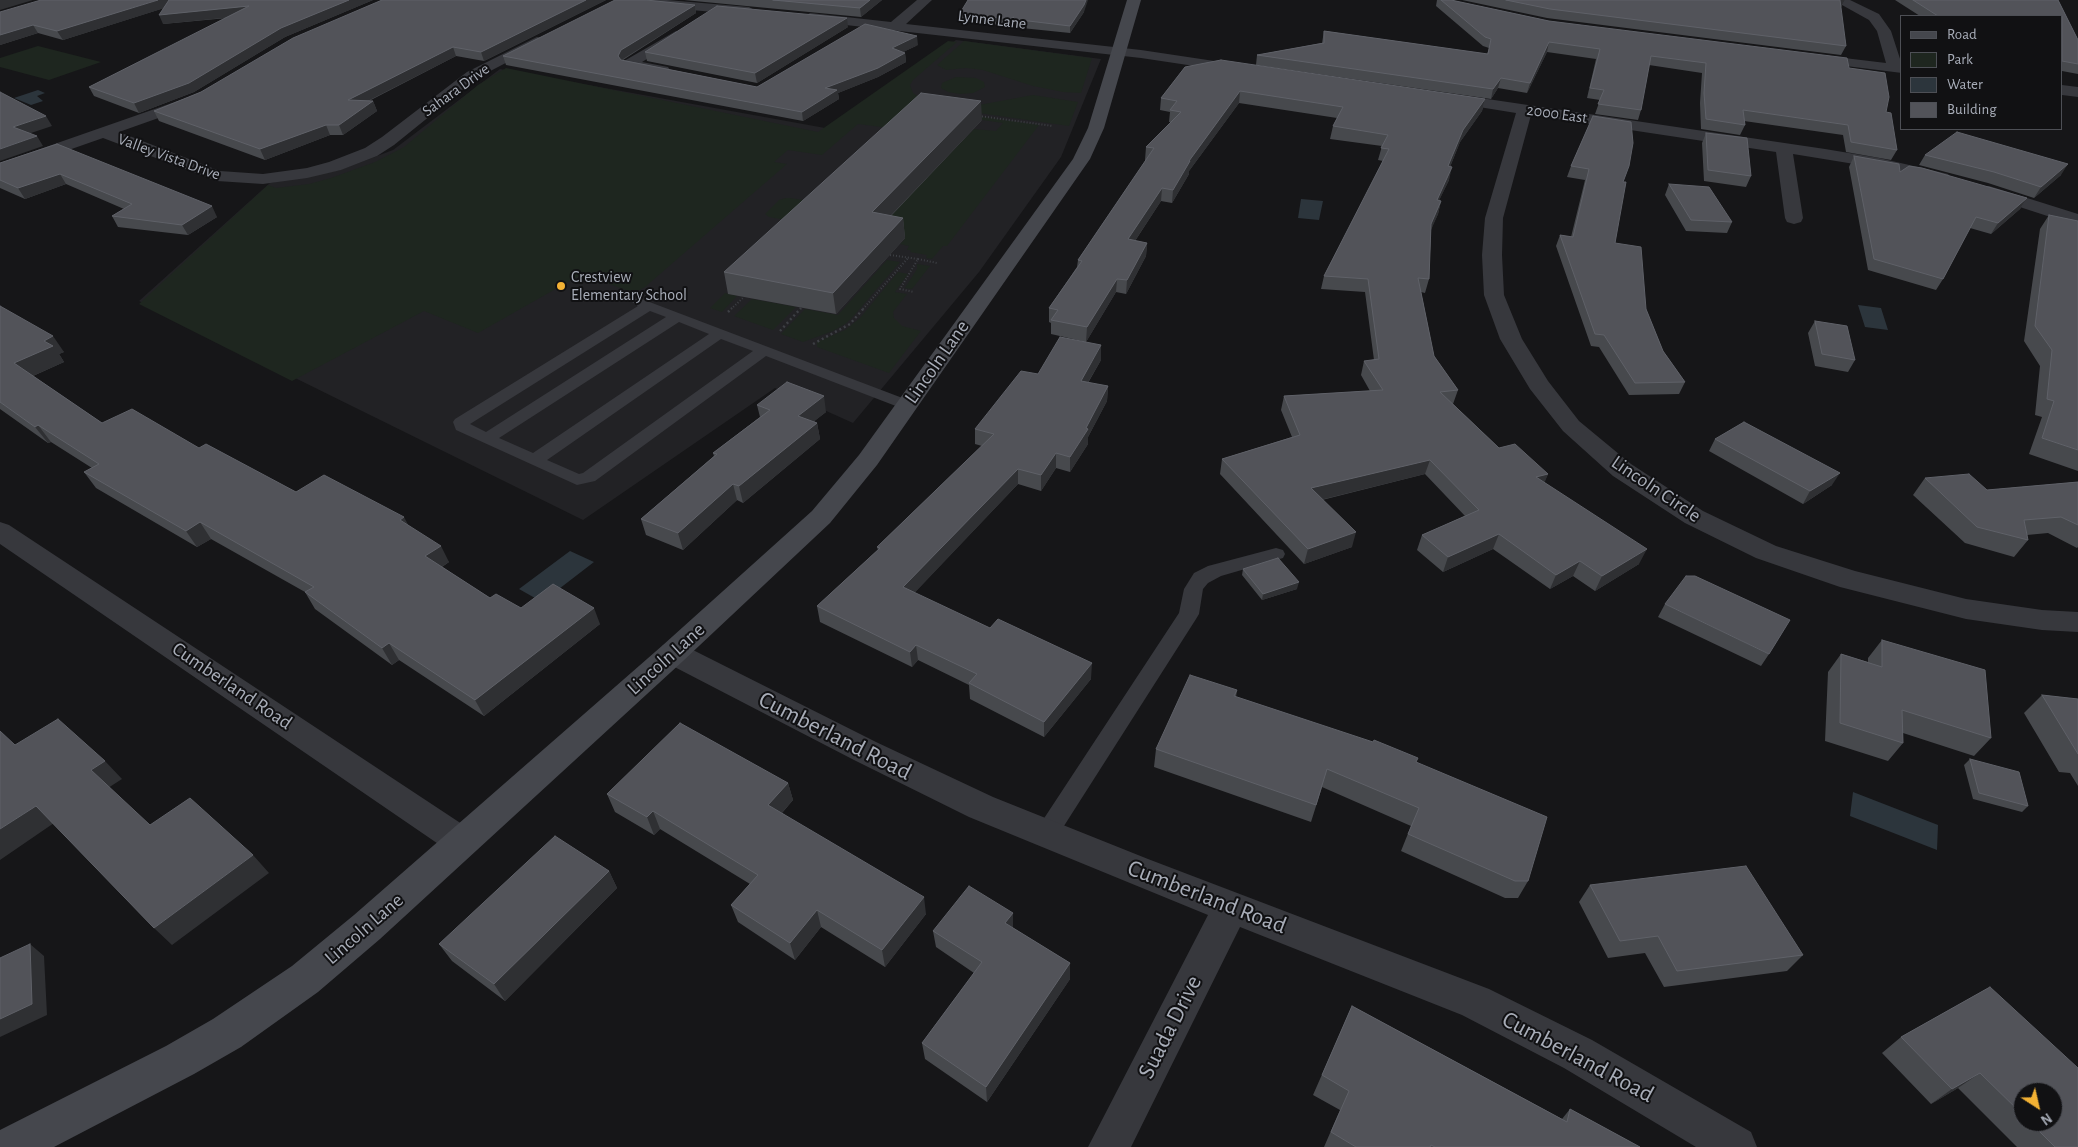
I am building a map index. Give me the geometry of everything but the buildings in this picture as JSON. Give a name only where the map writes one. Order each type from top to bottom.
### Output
[{"type":"street","points":[[895,26],[925,0]]},
{"type":"street","name":"Lincoln Lane","points":[[11,1147],[180,1060],[228,1033],[337,953],[821,518],[854,479],[1081,159],[1096,128],[1134,0]]},
{"type":"street","points":[[1798,56],[1898,68],[1884,31],[1874,17],[1840,0]]},
{"type":"street","points":[[617,1],[764,13]]},
{"type":"street","points":[[681,74],[630,64],[717,8]]},
{"type":"street","name":"Lynne Lane","points":[[793,15],[1119,52]]},
{"type":"street","points":[[844,38],[869,23]]},
{"type":"street","name":"Sahara Drive","points":[[322,170],[360,157],[380,147],[472,75],[551,34]]},
{"type":"street","points":[[1119,52],[1256,71]]},
{"type":"street","points":[[2063,90],[2078,92]]},
{"type":"street","points":[[0,169],[183,106],[207,93]]},
{"type":"street","name":"2000 East","points":[[1429,96],[1878,163],[1957,182]]},
{"type":"street","name":"Lincoln Circle","points":[[1525,110],[1494,218],[1492,255],[1494,295],[1511,339],[1538,384],[1572,426],[1622,470],[1694,517],[1766,552],[1850,580],[1966,609],[2042,620],[2078,622]]},
{"type":"street","name":"Valley Vista Drive","points":[[105,133],[209,174],[226,178],[276,178],[322,170]]},
{"type":"street","points":[[1784,148],[1794,218]]},
{"type":"street","points":[[1973,186],[2078,220]]},
{"type":"street","name":"Cumberland Road","points":[[0,531],[462,842]]},
{"type":"street","name":"Cumberland Road","points":[[673,653],[921,779],[981,807],[1475,1002],[1578,1054],[1736,1147]]},
{"type":"street","name":"Suada Drive","points":[[1109,1147],[1231,907]]},
{"type":"lane","points":[[764,350],[589,477],[577,480],[462,427],[460,422],[644,304],[677,317],[720,333],[907,405]]},
{"type":"lane","points":[[488,438],[677,317]]},
{"type":"lane","points":[[535,460],[720,333]]},
{"type":"lane","points":[[1047,833],[1189,614],[1194,588],[1201,578],[1215,571],[1276,554]]},
{"type":"path","points":[[977,116],[1053,126]]},
{"type":"path","points":[[890,255],[937,263]]},
{"type":"path","points":[[807,347],[850,324],[908,258]]},
{"type":"path","points":[[914,292],[900,289],[918,260]]},
{"type":"path","points":[[724,317],[744,297]]},
{"type":"path","points":[[776,334],[802,308]]},
{"type":"shaded area","name":"Crestview Elementary School","points":[[956,40],[1101,59],[1061,157],[979,272],[853,423],[775,388],[583,520],[139,301],[270,183],[340,170],[393,150],[500,69],[825,128]]},
{"type":"green space","points":[[948,41],[957,42],[913,80],[910,85],[913,93],[920,98],[889,128],[858,124],[822,155],[788,150],[774,162],[787,164],[645,287],[634,293],[582,274],[478,333],[424,311],[292,381],[139,304],[268,185],[276,188],[309,184],[375,162],[404,147],[478,85],[506,68],[818,132]]},
{"type":"green space","points":[[964,41],[1092,58],[1081,93],[1063,92],[1033,86],[983,70],[966,68],[946,70],[937,65]]},
{"type":"green space","points":[[38,46],[101,62],[49,80],[0,67],[0,58]]},
{"type":"green space","points":[[956,77],[976,78],[984,82],[985,87],[973,93],[960,94],[948,92],[941,88],[942,83]]},
{"type":"green space","points":[[1033,95],[1078,102],[1069,126],[972,112],[979,105]]},
{"type":"green space","points":[[970,115],[1039,125],[947,246],[943,246],[932,259],[926,258],[927,255],[907,250],[909,246],[900,244],[905,239],[874,233],[974,129],[996,131],[1003,123],[968,118]]},
{"type":"green space","points":[[786,198],[823,203],[803,223],[769,217],[765,214],[779,200]]},
{"type":"green space","points":[[887,260],[900,262],[845,324],[833,331],[803,342],[781,334],[805,309],[838,315]]},
{"type":"green space","points":[[917,264],[930,266],[912,289],[905,288],[917,269]]},
{"type":"green space","points":[[898,272],[908,274],[895,292],[907,294],[893,312],[894,318],[902,326],[921,331],[889,373],[817,347],[817,342],[845,330],[860,318]]},
{"type":"green space","points":[[725,293],[737,296],[722,312],[710,308]]},
{"type":"green space","points":[[752,299],[796,307],[773,330],[734,316]]},
{"type":"water","points":[[38,90],[45,93],[37,96],[43,101],[31,105],[14,98]]},
{"type":"water","points":[[1301,199],[1323,201],[1319,220],[1298,218]]},
{"type":"water","points":[[1858,305],[1881,308],[1888,330],[1865,327]]},
{"type":"water","points":[[570,551],[594,562],[542,602],[519,589]]},
{"type":"water","points":[[1853,792],[1938,825],[1937,850],[1850,816]]},
{"type":"place","name":"Crestview Elementary School","points":[[561,286]]}]
